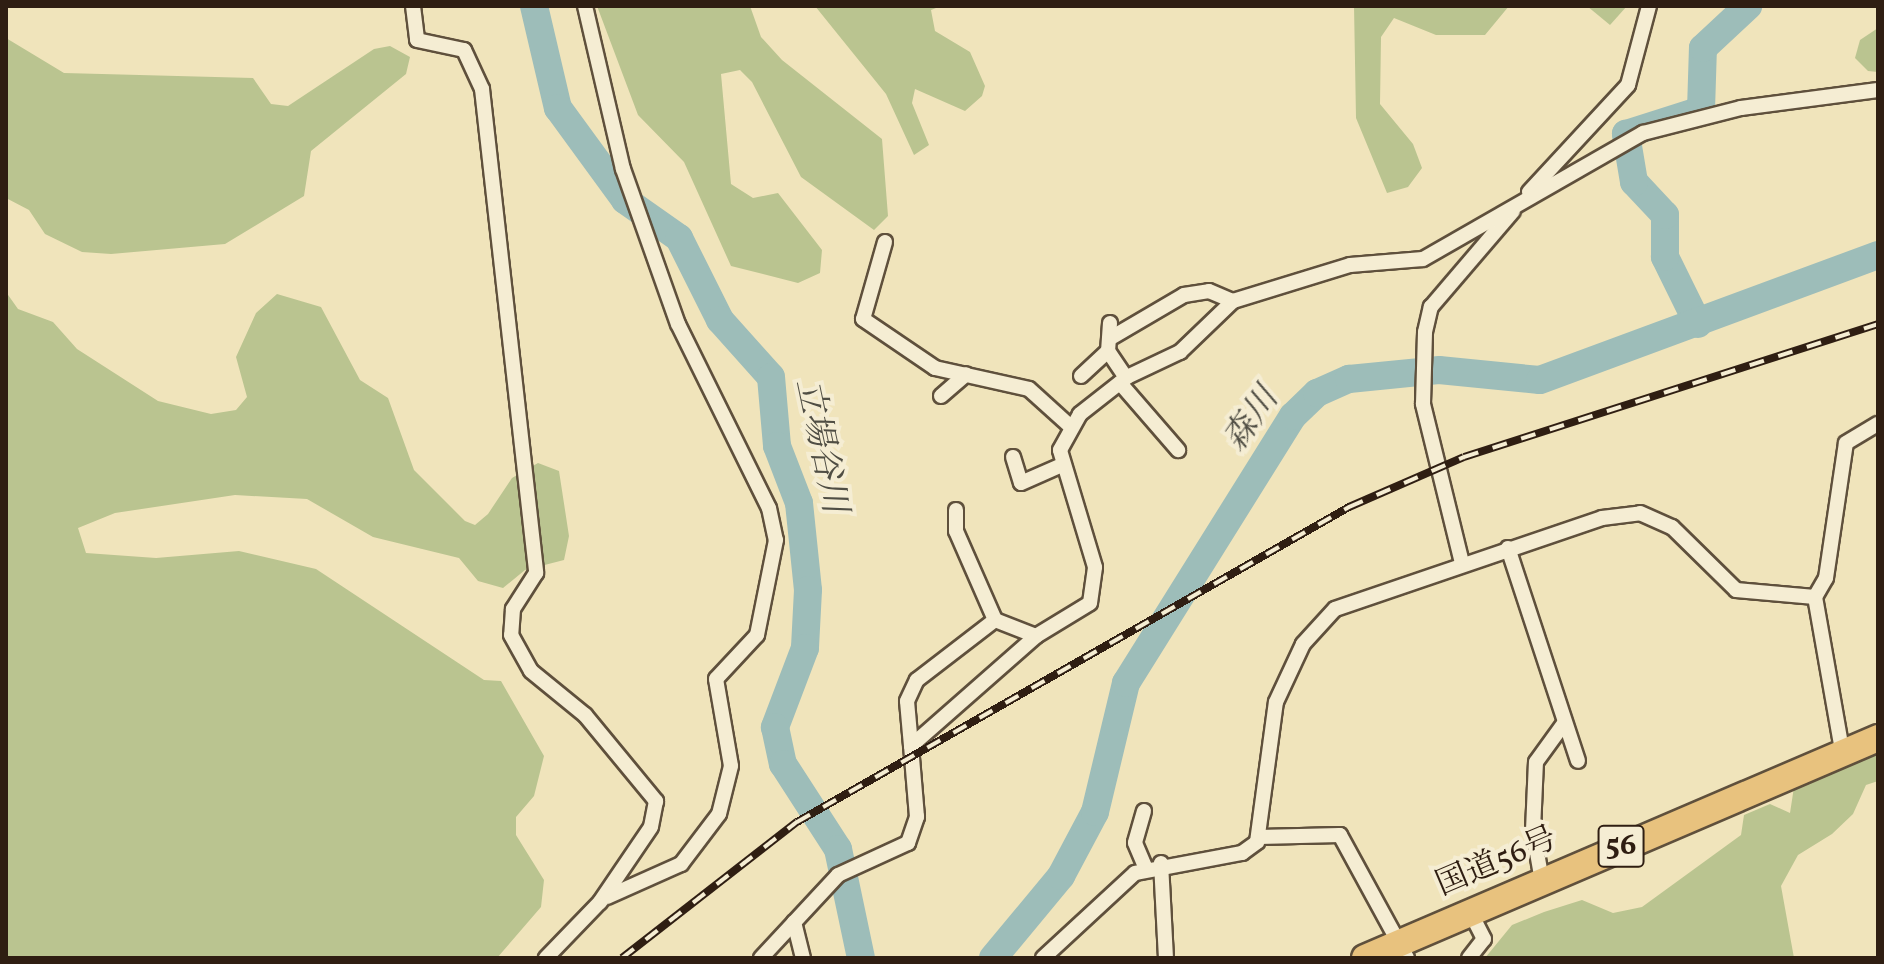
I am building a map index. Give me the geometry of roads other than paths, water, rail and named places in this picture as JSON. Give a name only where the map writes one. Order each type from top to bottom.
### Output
[{"type":"highway","name":"国道56号","points":[[1365,958],[1403,950],[1470,911],[1842,750],[1878,738]]},
{"type":"street","points":[[413,6],[417,40],[464,50],[482,89],[536,573],[513,609],[511,635],[531,671],[585,715],[656,801],[651,827],[600,902],[561,953],[546,958]]},
{"type":"street","points":[[585,6],[623,169],[678,324],[769,508],[776,540],[757,635],[716,679],[731,766],[719,814],[681,864],[600,902]]},
{"type":"street","points":[[1462,563],[1424,384],[1425,345],[1431,307],[1519,204],[1628,85],[1649,6]]},
{"type":"street","points":[[911,746],[1036,636],[1090,603],[1096,588],[1062,465],[1070,426],[1123,381],[1180,352],[1233,301],[1350,265],[1423,259],[1519,204],[1594,156],[1658,128],[1878,90]]},
{"type":"street","points":[[885,242],[863,319],[921,361],[1029,389],[1070,426]]},
{"type":"street","points":[[1081,376],[1109,345],[1195,292],[1233,301]]},
{"type":"street","points":[[1110,323],[1109,345],[1123,381],[1178,450]]},
{"type":"street","points":[[941,396],[966,374]]},
{"type":"street","points":[[1842,750],[1815,597],[1826,578],[1846,443],[1878,424]]},
{"type":"street","points":[[1013,457],[1021,483],[1062,465]]},
{"type":"street","points":[[956,510],[956,531],[995,620],[1036,636]]},
{"type":"street","points":[[1043,958],[1105,895],[1146,869],[1161,863],[1242,853],[1259,837],[1270,722],[1303,644],[1335,609],[1508,548],[1640,513],[1672,527],[1736,590],[1815,597]]},
{"type":"street","points":[[1508,548],[1578,761]]},
{"type":"street","points":[[761,958],[838,875],[908,843],[917,817],[910,690],[995,620]]},
{"type":"street","points":[[1542,881],[1533,830],[1536,762],[1565,722]]},
{"type":"street","points":[[1144,811],[1135,843],[1146,869]]},
{"type":"street","points":[[1259,837],[1340,835],[1403,950]]},
{"type":"street","points":[[1161,863],[1166,958]]},
{"type":"street","points":[[1469,958],[1484,939],[1470,911]]},
{"type":"street","points":[[794,922],[803,958]]},
{"type":"waterway","name":"立場谷川","points":[[534,6],[558,108],[625,200],[679,238],[720,320],[771,377],[777,446],[799,503],[808,590],[805,648],[775,727],[783,764],[838,849],[861,958]]},
{"type":"waterway","points":[[1698,324],[1665,257],[1665,215],[1634,182],[1626,134],[1701,110],[1703,48],[1748,6]]},
{"type":"waterway","name":"森川","points":[[993,958],[1061,876],[1095,812],[1126,683],[1293,416],[1317,393],[1349,379],[1439,370],[1540,380],[1878,255]]},
{"type":"railway","points":[[622,958],[797,822],[1349,507],[1464,457],[1878,324]]}]
